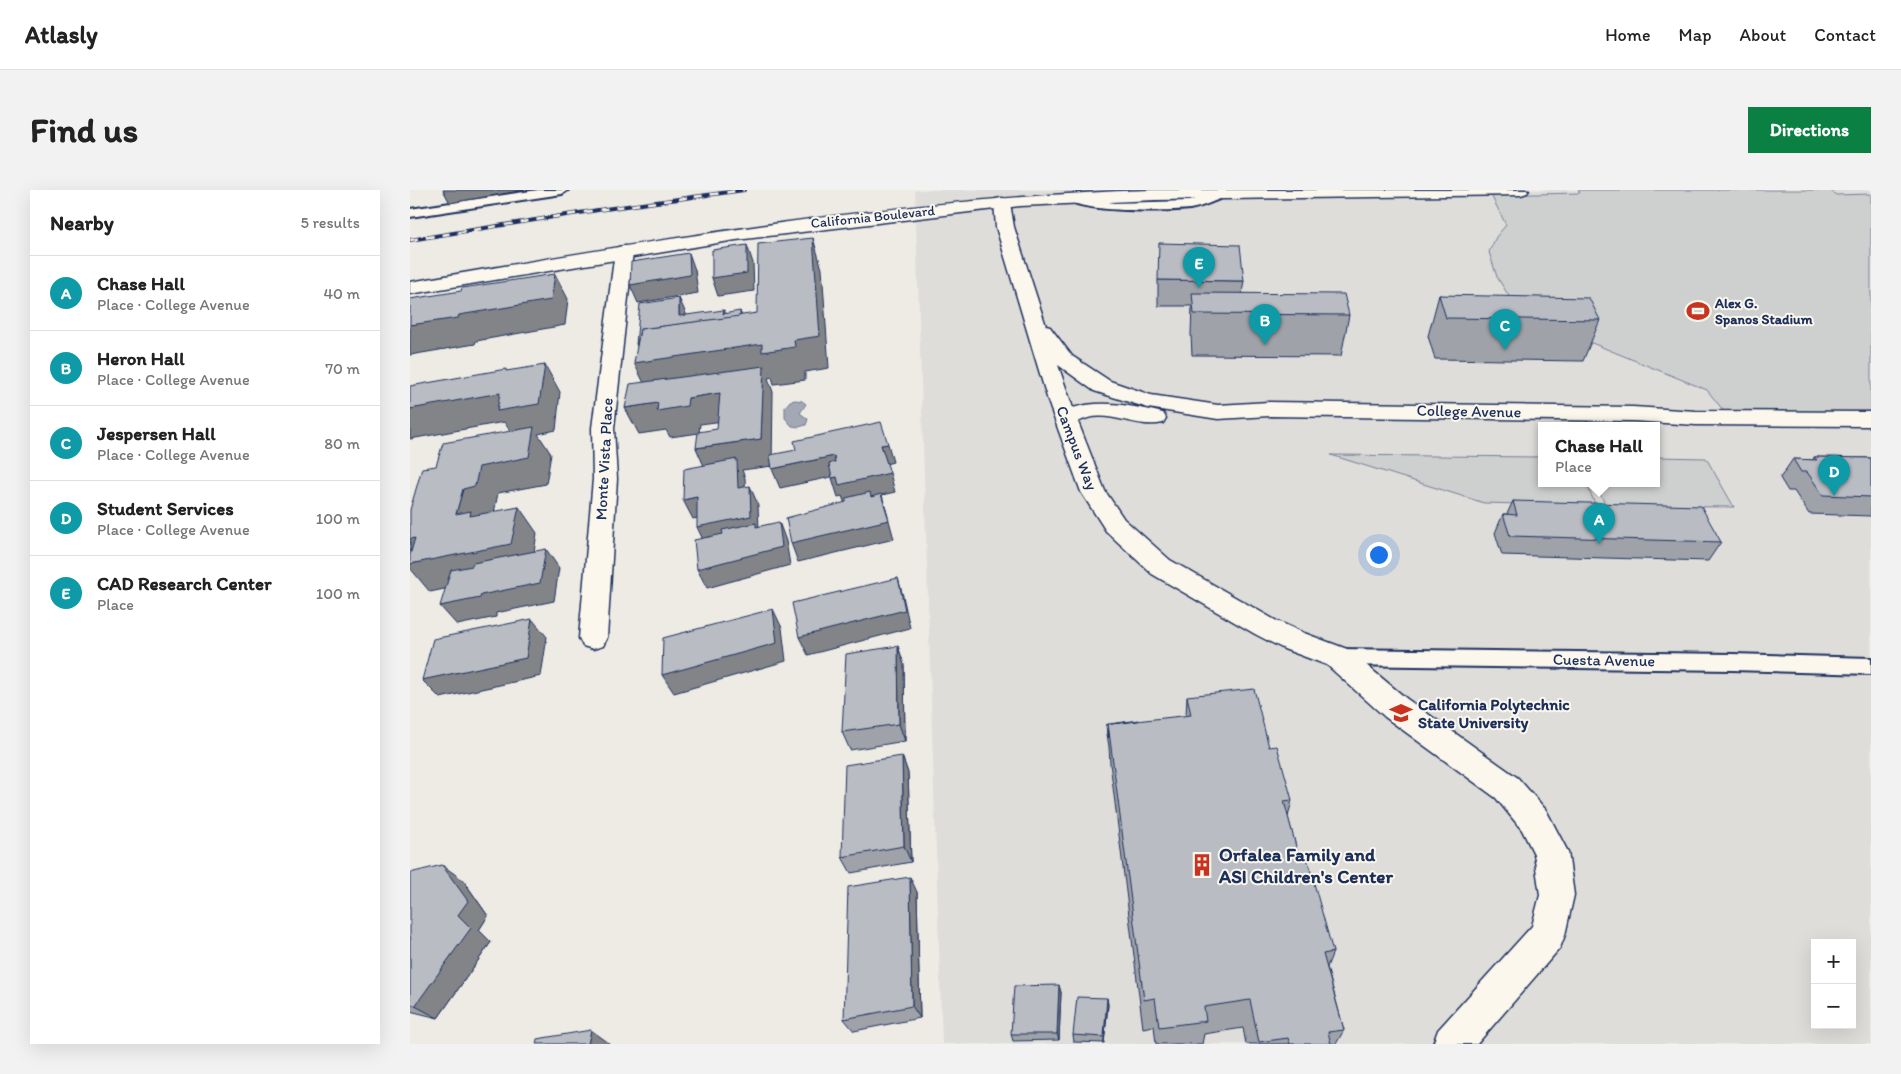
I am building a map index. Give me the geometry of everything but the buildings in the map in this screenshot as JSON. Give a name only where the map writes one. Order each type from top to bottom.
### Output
[{"type":"street","name":"California Boulevard","points":[[410,288],[734,234],[1002,203],[1073,198],[1223,193],[1390,193],[1521,190]]},
{"type":"street","name":"Campus Way","points":[[1002,203],[1005,227],[1066,420],[1093,492],[1115,525],[1161,567],[1265,627],[1294,641],[1338,657]]},
{"type":"street","name":"Monte Vista Place","points":[[593,638],[604,479],[603,428],[624,251]]},
{"type":"street","name":"College Avenue","points":[[1034,320],[1065,360],[1102,386],[1148,401],[1218,412]]},
{"type":"street","name":"College Avenue","points":[[1066,420],[1076,412],[1092,409],[1164,420],[1186,420],[1218,412],[1269,409],[1633,414],[1696,418],[1871,419]]},
{"type":"street","points":[[1338,657],[1396,708],[1507,788],[1534,820],[1551,852],[1557,895],[1547,935],[1452,1044]]},
{"type":"lane","points":[[410,213],[562,190]]},
{"type":"lane","name":"Cuesta Avenue","points":[[1338,657],[1732,662],[1871,666]]},
{"type":"shaded area","name":"California Polytechnic State University","points":[[915,190],[1871,190],[1871,1044],[942,1044]]},
{"type":"shaded area","name":"Alex G. Spanos Stadium","points":[[1578,190],[1830,190],[1836,195],[1871,194],[1871,414],[1727,415],[1707,390],[1538,321],[1512,301],[1497,277],[1489,252],[1496,237],[1506,225],[1491,195],[1580,193]]},
{"type":"shaded area","points":[[796,400],[806,404],[800,413],[808,419],[806,425],[799,427],[792,426],[785,418],[785,407],[790,401]]},
{"type":"shaded area","points":[[1331,455],[1538,457],[1538,487],[1588,487],[1596,506],[1484,503]]},
{"type":"shaded area","points":[[1660,457],[1706,458],[1734,507],[1606,506],[1597,487],[1660,487]]},
{"type":"railway","points":[[410,240],[598,210],[744,190]]},
{"type":"place","name":"CAD Research Center","points":[[1199,288]]},
{"type":"place","name":"Alex G. Spanos Stadium","points":[[1698,311]]},
{"type":"place","name":"Heron Hall","points":[[1265,345]]},
{"type":"place","name":"Jespersen Hall","points":[[1505,350]]},
{"type":"place","name":"Student Services","points":[[1834,496]]},
{"type":"place","name":"Chase Hall","points":[[1599,544]]},
{"type":"place","name":"California Polytechnic State University","points":[[1401,713]]},
{"type":"place","name":"Orfalea Family and ASI Children's Center","points":[[1202,865]]}]
